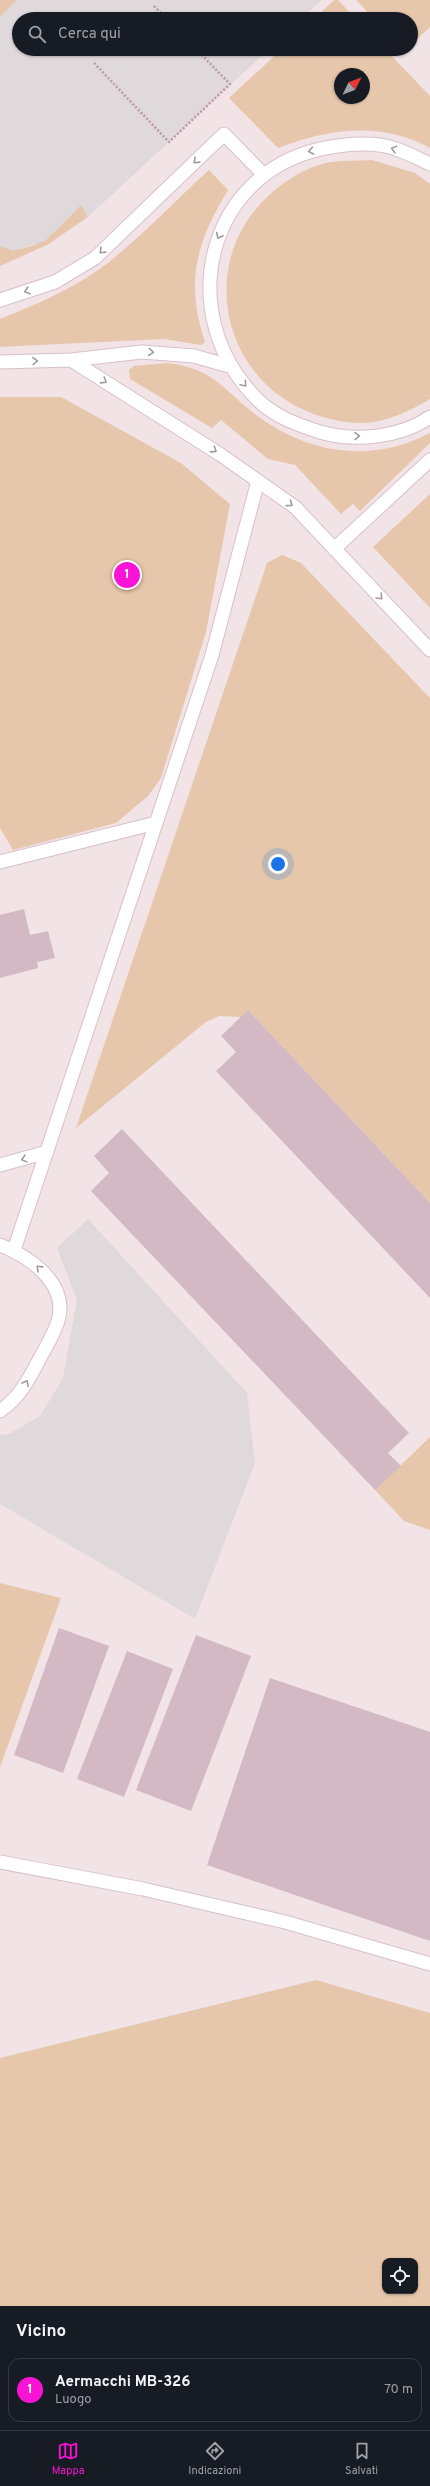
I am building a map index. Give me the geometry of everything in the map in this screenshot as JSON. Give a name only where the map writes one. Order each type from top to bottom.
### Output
[{"type":"lane","points":[[0,300],[54,282],[95,258],[224,134],[264,175]]},
{"type":"lane","points":[[430,164],[395,148],[349,143],[304,152],[264,175],[235,205],[216,243],[208,285],[213,327],[230,366],[258,400],[294,424],[336,437],[381,436],[422,422],[430,417]]},
{"type":"lane","points":[[0,362],[71,360],[142,352],[194,356],[230,366]]},
{"type":"lane","points":[[71,360],[210,448],[295,507],[430,650]]},
{"type":"lane","points":[[334,549],[430,460]]},
{"type":"lane","points":[[14,1250],[212,655],[258,481]]},
{"type":"lane","points":[[0,862],[156,823]]},
{"type":"lane","points":[[0,1165],[47,1152]]},
{"type":"lane","points":[[0,1245],[14,1250],[39,1267],[50,1280],[58,1294],[60,1316],[57,1326],[24,1388],[13,1402],[0,1411]]},
{"type":"lane","points":[[0,1862],[143,1890],[277,1921],[430,1964]]},
{"type":"path","points":[[154,6],[160,12]]},
{"type":"path","points":[[94,63],[169,142],[230,84],[203,56]]},
{"type":"shaded area","points":[[0,0],[17,0],[0,17]]},
{"type":"shaded area","points":[[17,0],[322,0],[309,12],[12,12],[12,56],[261,56],[88,217],[81,205],[45,241],[13,251],[0,246],[0,17]]},
{"type":"shaded area","points":[[334,0],[338,0],[349,12],[321,12]]},
{"type":"shaded area","points":[[356,0],[430,0],[430,27],[418,38],[418,12],[367,12]]},
{"type":"shaded area","points":[[274,56],[392,56],[430,96],[430,148],[411,139],[373,131],[335,133],[297,141],[278,148],[229,98]]},
{"type":"shaded area","points":[[372,160],[415,173],[430,184],[430,399],[415,408],[391,418],[374,422],[350,423],[318,416],[304,410],[276,393],[253,370],[237,343],[228,313],[227,282],[232,252],[246,223],[273,191],[294,176],[318,165],[337,161]]},
{"type":"shaded area","points":[[209,170],[228,190],[208,228],[201,246],[197,263],[195,282],[196,300],[199,320],[205,342],[201,345],[164,339],[0,347],[0,319],[75,285],[102,267],[139,236]]},
{"type":"shaded area","points":[[81,204],[88,217],[47,245],[0,266],[0,246],[13,249],[24,248],[35,244],[55,231]]},
{"type":"shaded area","points":[[168,363],[197,370],[207,375],[217,381],[255,414],[275,428],[318,446],[340,450],[362,451],[385,449],[408,443],[430,433],[430,443],[360,511],[353,504],[341,514],[295,465],[268,459],[221,420],[212,428],[130,379],[129,370],[134,366]]},
{"type":"shaded area","points":[[0,397],[61,397],[181,463],[230,504],[206,632],[161,778],[148,796],[116,823],[13,850],[0,828]]},
{"type":"shaded area","points":[[430,494],[430,608],[373,547]]},
{"type":"shaded area","points":[[282,555],[301,563],[430,698],[430,1203],[248,1010],[241,1017],[219,1016],[206,1022],[76,1128],[267,563]]},
{"type":"shaded area","points":[[88,1219],[247,1393],[255,1463],[195,1619],[0,1504],[0,1435],[9,1434],[40,1416],[63,1378],[77,1300],[57,1248]]},
{"type":"shaded area","points":[[430,1437],[430,1530],[404,1521],[375,1490]]},
{"type":"shaded area","points":[[0,1583],[61,1598],[0,1767]]},
{"type":"shaded area","points":[[316,1980],[430,2013],[430,2306],[0,2306],[0,2058]]},
{"type":"building","points":[[24,909],[30,935],[48,931],[55,958],[37,962],[38,968],[0,978],[0,915]]},
{"type":"building","points":[[248,1010],[430,1203],[430,1298],[216,1071],[236,1052],[221,1036]]},
{"type":"building","points":[[122,1129],[409,1433],[388,1453],[401,1466],[375,1490],[91,1191],[109,1173],[94,1156]]},
{"type":"building","points":[[59,1628],[109,1646],[63,1773],[14,1755]]},
{"type":"building","points":[[196,1635],[251,1656],[191,1811],[136,1790]]},
{"type":"building","points":[[127,1651],[173,1669],[124,1797],[77,1779]]},
{"type":"building","points":[[270,1678],[430,1732],[430,1941],[207,1865]]},
{"type":"place","name":"Aermacchi MB-326","points":[[127,575]]}]
